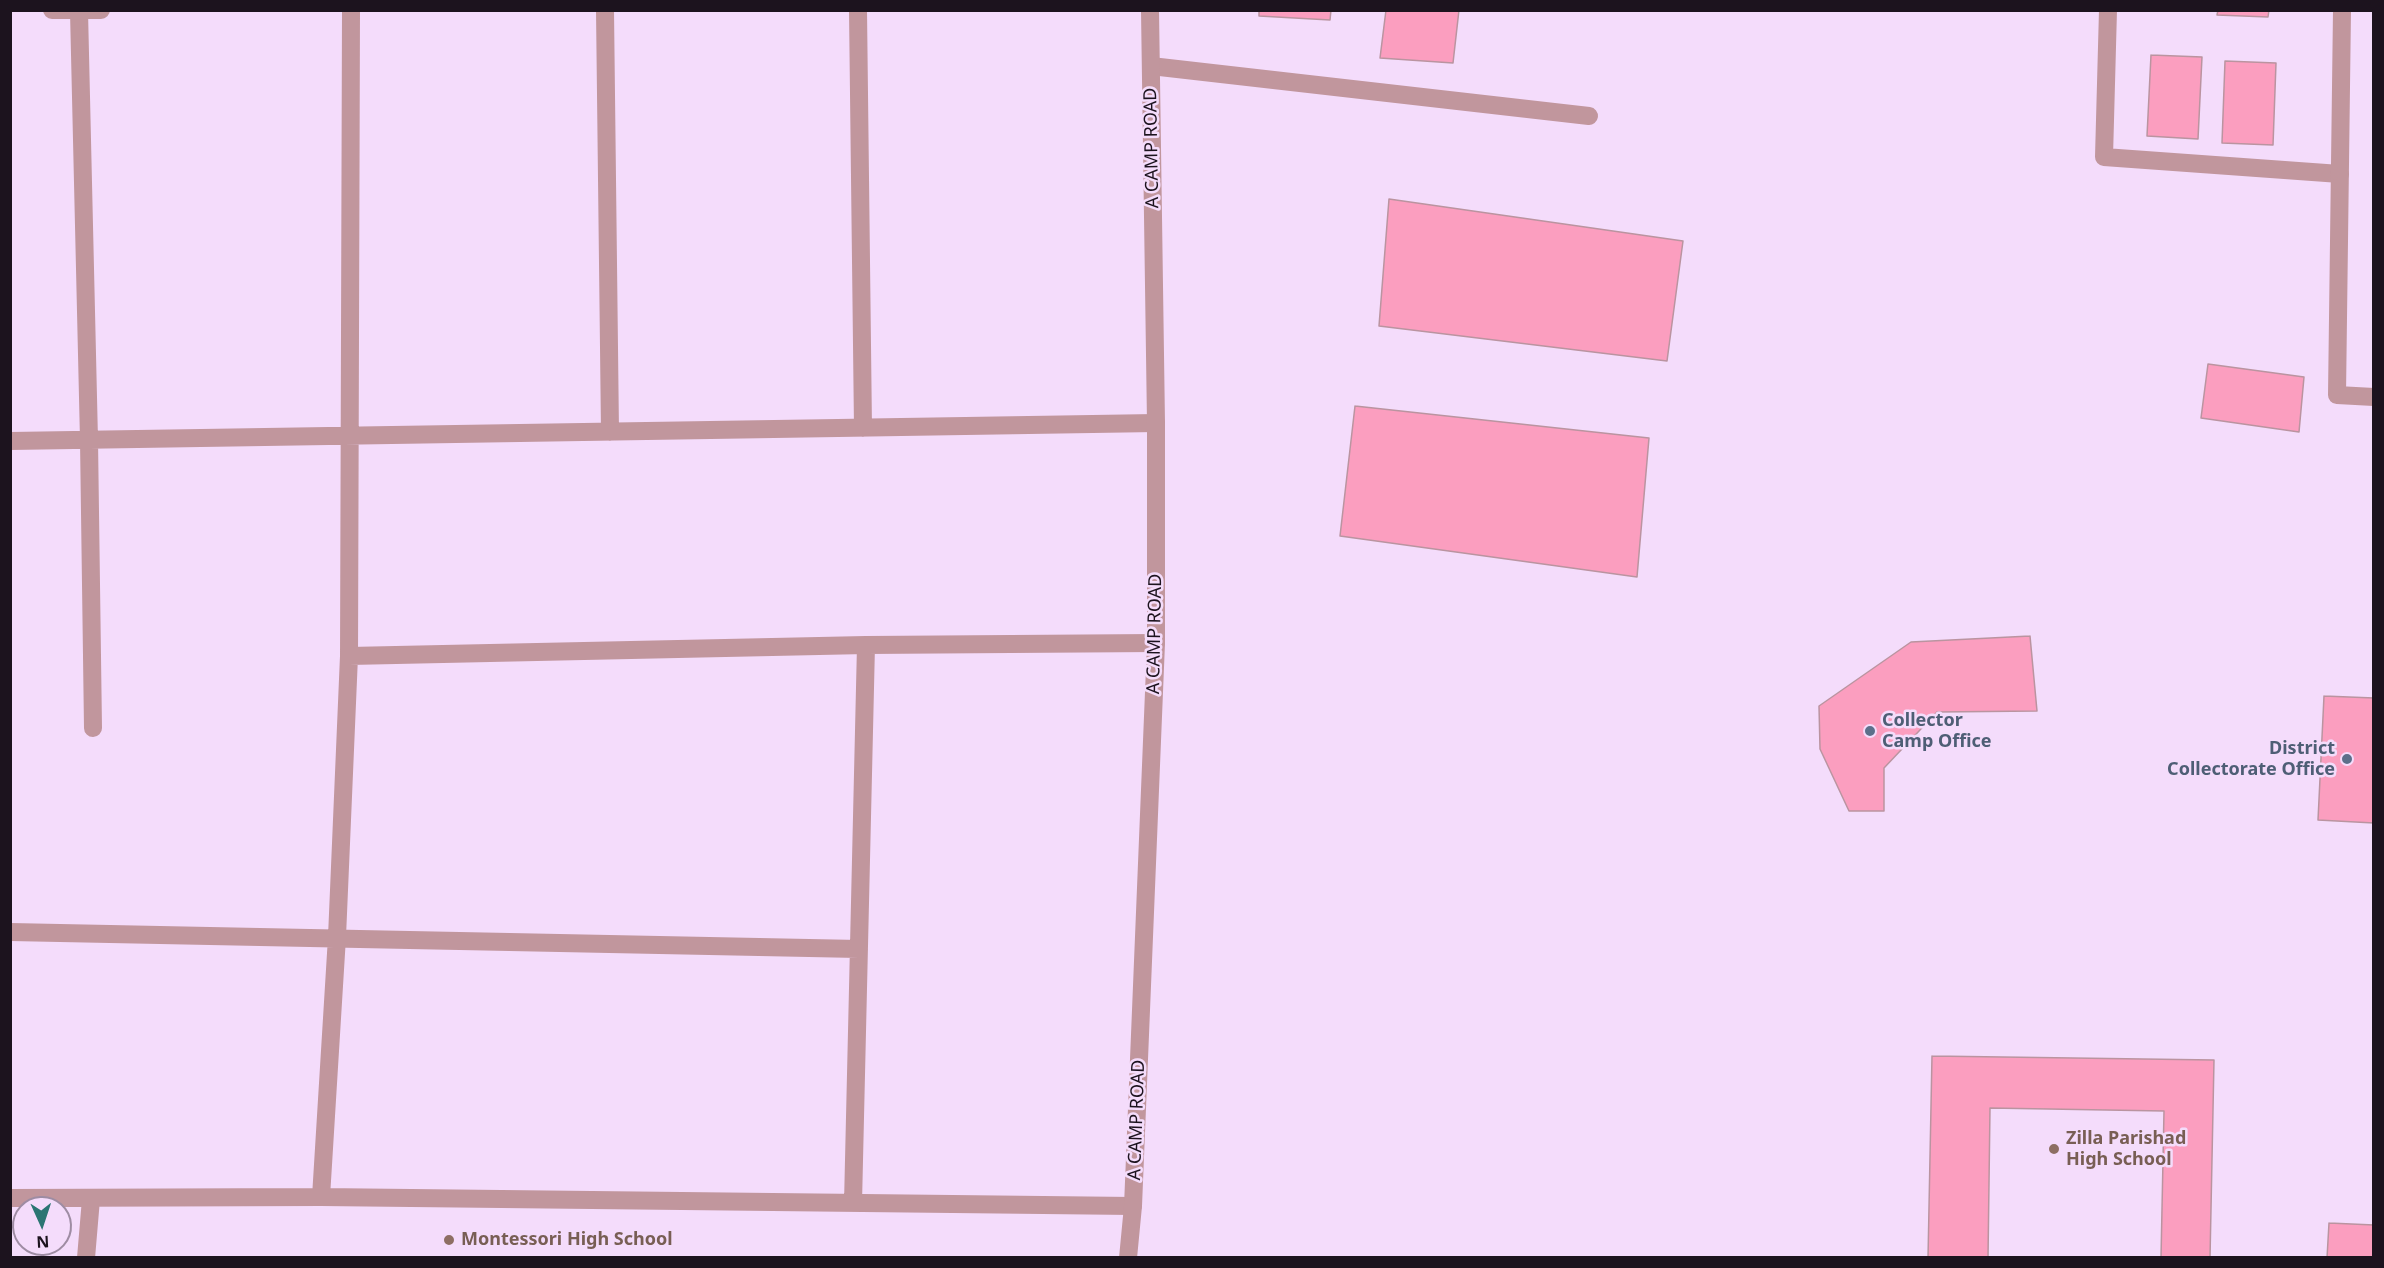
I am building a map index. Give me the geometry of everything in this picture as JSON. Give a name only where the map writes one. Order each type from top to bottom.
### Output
[{"type":"street","points":[[52,10],[101,10]]},
{"type":"street","points":[[321,1197],[337,937],[349,656],[351,10]]},
{"type":"street","points":[[605,10],[610,432]]},
{"type":"street","points":[[858,10],[863,428]]},
{"type":"street","name":"A CAMP ROAD","points":[[1128,1257],[1134,1206],[1156,643],[1156,423],[1150,10]]},
{"type":"street","points":[[2108,10],[2104,157],[2340,174]]},
{"type":"street","points":[[2342,10],[2337,395],[2373,397]]},
{"type":"street","points":[[79,11],[93,728]]},
{"type":"street","points":[[1151,66],[1589,116]]},
{"type":"street","points":[[10,441],[1156,423]]},
{"type":"street","points":[[349,656],[866,645],[1156,643]]},
{"type":"street","points":[[853,1203],[866,645]]},
{"type":"street","points":[[10,932],[859,949]]},
{"type":"street","points":[[10,1198],[321,1197],[1134,1206]]},
{"type":"street","points":[[86,1257],[92,1199]]},
{"type":"building","points":[[1259,10],[1331,10],[1330,20],[1259,16]]},
{"type":"building","points":[[1386,10],[1459,10],[1453,63],[1380,58]]},
{"type":"building","points":[[2218,10],[2269,10],[2268,17],[2217,15]]},
{"type":"building","points":[[2151,55],[2202,57],[2198,139],[2147,136]]},
{"type":"building","points":[[2225,61],[2276,63],[2273,145],[2222,143]]},
{"type":"building","points":[[1389,199],[1683,241],[1667,361],[1379,326]]},
{"type":"building","points":[[2208,364],[2304,377],[2299,432],[2201,418]]},
{"type":"building","points":[[1355,406],[1649,438],[1637,577],[1340,536]]},
{"type":"building","name":"Collector Camp Office","points":[[2030,636],[2037,711],[1937,712],[1884,768],[1884,811],[1849,811],[1820,749],[1819,706],[1911,642]]},
{"type":"building","name":"District Collectorate Office","points":[[2324,696],[2374,698],[2374,823],[2318,820]]},
{"type":"building","points":[[1932,1056],[2214,1060],[2210,1258],[2161,1258],[2164,1111],[1990,1108],[1988,1258],[1928,1258]]},
{"type":"building","points":[[2329,1223],[2374,1225],[2374,1258],[2327,1258]]},
{"type":"place","name":"Collector Camp Office","points":[[1870,731]]},
{"type":"place","name":"District Collectorate Office","points":[[2347,759]]},
{"type":"place","name":"Zilla Parishad High School","points":[[2054,1149]]},
{"type":"place","name":"Montessori High School","points":[[449,1240]]}]
